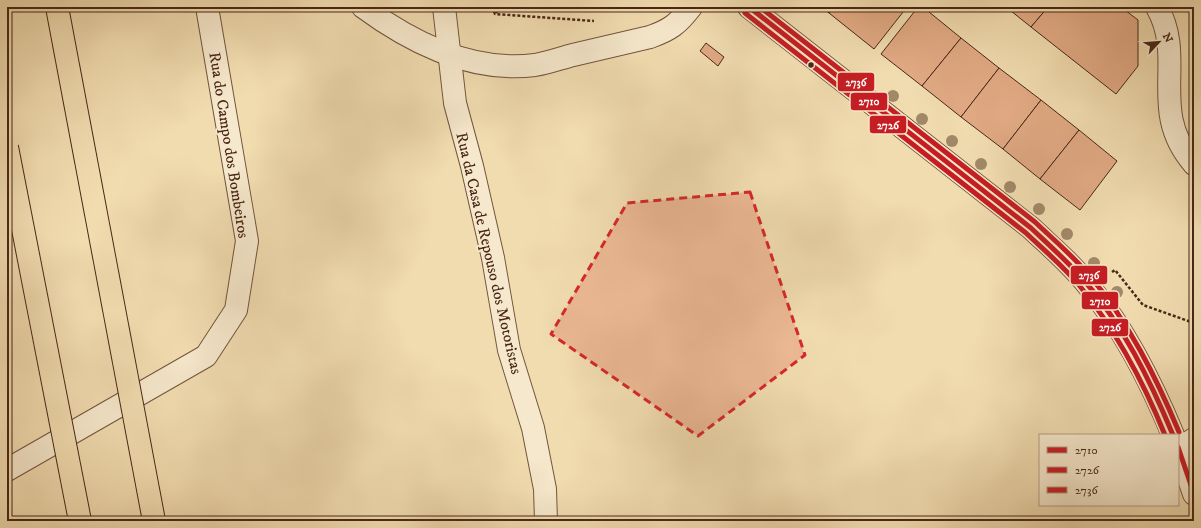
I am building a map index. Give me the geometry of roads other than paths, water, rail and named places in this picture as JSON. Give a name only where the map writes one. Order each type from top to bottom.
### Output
[{"type":"highway","points":[[57,7],[154,521]]},
{"type":"highway","points":[[7,147],[80,521]]},
{"type":"street","name":"Rua do Campo dos Bombeiros","points":[[7,470],[206,356],[236,310],[247,241],[207,7]]},
{"type":"street","points":[[363,7],[382,21],[418,41],[450,55],[500,66],[535,65],[650,37],[667,31],[679,22],[690,7]]},
{"type":"street","name":"Rua da Casa de Repouso dos Motoristas","points":[[444,7],[455,103],[472,166],[493,258],[509,350],[533,428],[545,489],[546,521]]},
{"type":"street","points":[[750,7],[867,101],[1031,228],[1070,265],[1091,288],[1133,352],[1176,434]]},
{"type":"street","points":[[1157,7],[1167,31],[1169,49],[1168,104],[1171,123],[1179,142],[1194,164]]},
{"type":"street","points":[[1181,443],[1194,494]]}]
